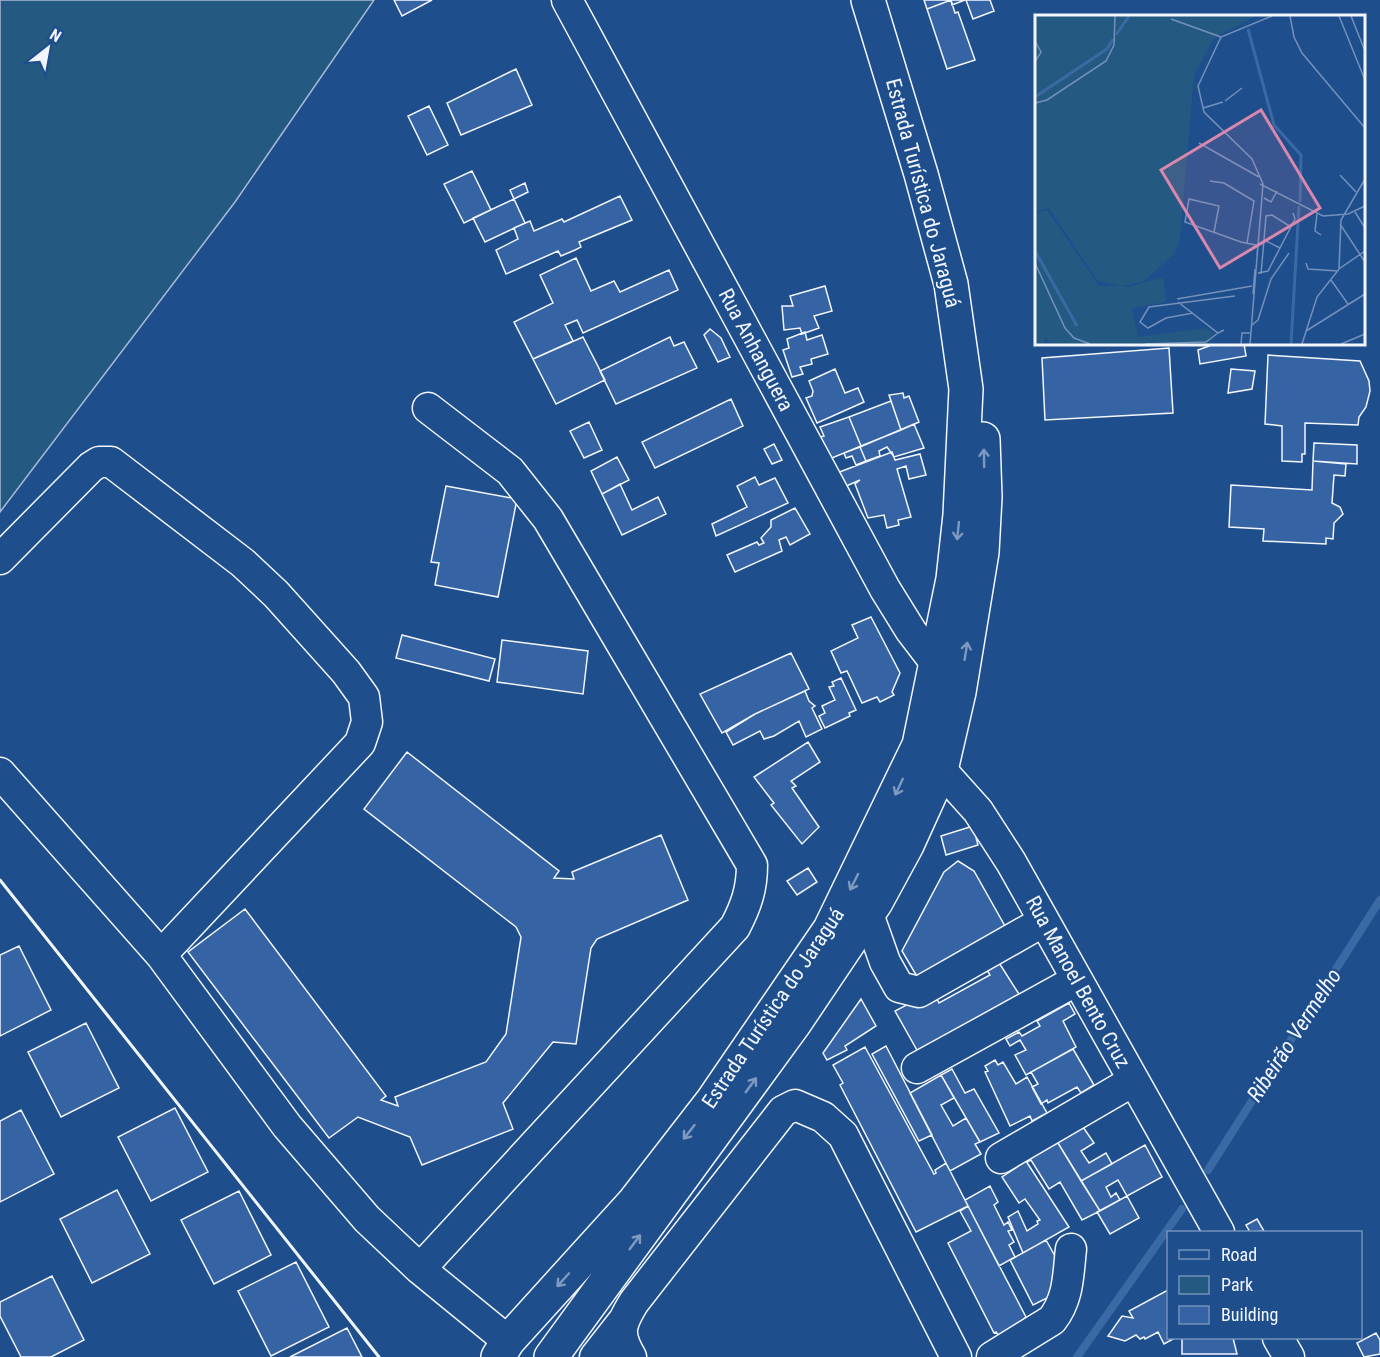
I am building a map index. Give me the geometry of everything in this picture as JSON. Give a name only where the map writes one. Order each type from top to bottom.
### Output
[{"type":"main road","name":"Estrada Turística do Jaraguá","points":[[511,1352],[634,1202],[713,1100],[830,929],[919,745],[953,579],[960,515],[966,389],[951,284],[918,163],[868,0]]},
{"type":"main road","name":"Estrada Turística do Jaraguá","points":[[551,1357],[794,1024],[868,914],[903,854],[941,770],[959,692],[982,552],[983,443],[977,411],[966,389]]},
{"type":"street","name":"Rua Anhanguera","points":[[567,0],[885,590],[936,665],[959,692]]},
{"type":"street","points":[[420,1269],[735,927],[747,904],[752,886],[752,865],[548,519],[510,471],[428,408]]},
{"type":"street","points":[[0,559],[91,467],[99,462],[111,462],[243,563],[346,672],[364,697],[367,722],[360,743],[161,955]]},
{"type":"street","name":"Rua Manoel Bento Cruz","points":[[919,745],[978,811],[1044,921],[1218,1231]]},
{"type":"street","points":[[0,773],[161,955],[287,1126],[367,1219],[511,1352]]},
{"type":"street","points":[[868,914],[885,962],[899,987],[919,992],[1044,921]]},
{"type":"street","points":[[917,1068],[1077,980]]},
{"type":"street","points":[[1001,1158],[1133,1081]]},
{"type":"street","points":[[595,1357],[624,1320],[634,1302],[783,1112],[795,1105],[823,1117],[843,1136],[956,1357]]},
{"type":"street","points":[[992,1357],[1052,1320],[1058,1312],[1066,1297],[1071,1249]]},
{"type":"street","points":[[624,1320],[621,1338],[631,1357]]},
{"type":"street","points":[[1279,1339],[1289,1357]]},
{"type":"green space","points":[[0,0],[374,0],[235,202],[0,512]]},
{"type":"building","points":[[394,0],[432,0],[402,16]]},
{"type":"building","points":[[924,0],[951,0],[927,9]]},
{"type":"building","points":[[951,0],[965,0],[952,5]]},
{"type":"building","points":[[951,0],[955,13],[958,12],[975,60],[947,69],[927,9]]},
{"type":"building","points":[[966,0],[990,0],[994,11],[973,19]]},
{"type":"building","points":[[516,69],[532,105],[461,135],[447,103]]},
{"type":"building","points":[[429,106],[448,145],[427,155],[408,116]]},
{"type":"building","points":[[472,171],[491,210],[464,223],[444,184]]},
{"type":"building","points":[[525,183],[528,192],[514,199],[510,190]]},
{"type":"building","points":[[620,196],[632,220],[579,242],[581,247],[561,256],[558,251],[506,274],[496,250],[518,239],[514,228],[530,221],[534,231],[562,219],[564,222]]},
{"type":"building","points":[[514,199],[525,223],[485,242],[473,218]]},
{"type":"building","points":[[576,258],[591,291],[614,281],[620,292],[669,270],[678,290],[583,333],[577,320],[565,325],[573,341],[533,359],[514,322],[553,303],[540,275]]},
{"type":"building","points":[[825,286],[832,311],[814,316],[819,328],[802,334],[800,328],[784,330],[782,306],[793,306],[790,296]]},
{"type":"building","points":[[710,329],[721,338],[730,357],[718,362],[704,335]]},
{"type":"building","points":[[805,332],[807,340],[822,335],[828,354],[811,359],[812,364],[800,367],[803,374],[792,377],[783,350],[789,348],[787,339]]},
{"type":"building","points":[[583,337],[605,380],[556,404],[533,359]]},
{"type":"building","points":[[670,337],[674,346],[684,342],[697,368],[616,404],[600,371]]},
{"type":"building","points":[[1244,345],[1246,356],[1200,364],[1198,350],[1209,346]]},
{"type":"building","points":[[1169,348],[1173,413],[1045,420],[1042,358]]},
{"type":"building","points":[[1268,355],[1360,361],[1369,381],[1370,391],[1358,425],[1305,423],[1305,454],[1302,454],[1302,462],[1282,461],[1282,426],[1265,424]]},
{"type":"building","points":[[835,369],[845,393],[858,388],[864,402],[817,423],[806,398],[812,396],[813,391],[809,381]]},
{"type":"building","points":[[1231,369],[1255,371],[1252,389],[1228,393]]},
{"type":"building","points":[[903,393],[904,398],[909,396],[919,422],[901,430],[889,395]]},
{"type":"building","points":[[731,399],[743,426],[655,468],[642,442]]},
{"type":"building","points":[[891,401],[901,430],[861,446],[849,417]]},
{"type":"building","points":[[849,417],[861,446],[827,460],[820,437],[824,436],[820,427]]},
{"type":"building","points":[[589,422],[602,450],[584,458],[570,431]]},
{"type":"building","points":[[914,424],[924,448],[894,457],[887,447],[879,451],[880,456],[866,461],[860,447]]},
{"type":"building","points":[[1314,443],[1357,445],[1357,464],[1313,461]]},
{"type":"building","points":[[774,444],[782,460],[772,464],[764,449]]},
{"type":"building","points":[[860,447],[866,461],[856,465],[852,456],[846,458],[844,453]]},
{"type":"building","points":[[892,452],[895,460],[920,454],[926,475],[909,479],[906,466],[897,469],[911,517],[898,520],[899,525],[887,528],[884,515],[868,518],[855,484],[860,480],[844,487],[837,473]]},
{"type":"building","points":[[617,457],[629,480],[602,494],[591,471]]},
{"type":"building","points":[[1313,461],[1346,464],[1345,476],[1334,475],[1332,503],[1340,507],[1343,514],[1334,523],[1333,539],[1326,538],[1326,544],[1263,541],[1264,529],[1229,527],[1231,485],[1312,490]]},
{"type":"building","points":[[755,477],[759,485],[775,478],[788,503],[716,536],[712,524],[747,507],[737,486]]},
{"type":"building","points":[[620,484],[632,510],[658,497],[666,514],[622,535],[602,494]]},
{"type":"building","points":[[446,486],[517,499],[498,597],[435,585],[439,563],[431,562]]},
{"type":"building","points":[[795,508],[810,534],[790,545],[786,537],[779,540],[782,551],[735,572],[727,555],[757,542],[759,545],[764,543],[761,538],[771,527],[771,520]]},
{"type":"building","points":[[871,617],[900,673],[892,692],[894,695],[880,702],[877,697],[862,703],[847,671],[841,673],[831,651],[858,638],[852,625]]},
{"type":"building","points":[[402,635],[495,659],[489,681],[396,658]]},
{"type":"building","points":[[502,640],[588,651],[583,694],[497,682]]},
{"type":"building","points":[[791,653],[809,689],[755,714],[722,733],[700,694]]},
{"type":"building","points":[[841,678],[856,710],[849,713],[850,716],[825,728],[819,716],[825,713],[822,706],[835,700],[829,687],[834,686],[832,682]]},
{"type":"building","points":[[805,691],[809,701],[815,706],[812,708],[822,729],[806,737],[799,721],[774,736],[764,739],[760,731],[733,745],[726,732],[755,714]]},
{"type":"building","points":[[808,742],[820,762],[791,781],[796,786],[792,788],[819,827],[802,844],[771,805],[774,803],[754,777]]},
{"type":"building","points":[[407,752],[559,871],[554,878],[574,879],[572,872],[661,835],[688,900],[597,939],[591,948],[576,1044],[553,1042],[503,1103],[513,1129],[422,1165],[410,1137],[358,1117],[329,1138],[188,952],[245,909],[386,1096],[381,1100],[398,1106],[395,1097],[486,1062],[506,1034],[521,937],[516,927],[364,809]]},
{"type":"building","points":[[973,826],[978,845],[946,855],[941,836]]},
{"type":"building","points":[[958,861],[974,871],[1010,935],[922,985],[902,951],[944,872]]},
{"type":"building","points":[[808,868],[817,882],[797,895],[787,881]]},
{"type":"building","points":[[19,946],[51,1010],[0,1036],[0,955]]},
{"type":"building","points":[[996,958],[1024,1002],[922,1059],[895,1011],[933,991],[939,1003],[990,975],[984,965]]},
{"type":"building","points":[[861,999],[876,1026],[845,1046],[847,1050],[827,1060],[823,1053]]},
{"type":"building","points":[[1069,1003],[1075,1014],[1063,1021],[1076,1047],[1026,1075],[1015,1055],[1026,1050],[1020,1040],[1010,1046],[1006,1039],[1019,1032],[1022,1036],[1040,1026],[1037,1021]]},
{"type":"building","points":[[86,1023],[119,1088],[61,1117],[28,1052]]},
{"type":"building","points":[[886,1046],[932,1135],[919,1141],[872,1054]]},
{"type":"building","points":[[865,1047],[934,1174],[935,1170],[946,1163],[968,1206],[916,1232],[840,1085],[843,1083],[833,1065]]},
{"type":"building","points":[[1073,1049],[1094,1085],[1081,1093],[1077,1087],[1048,1103],[1047,1100],[1041,1104],[1032,1087],[1038,1084],[1031,1072]]},
{"type":"building","points":[[995,1060],[998,1065],[1003,1062],[1016,1084],[1027,1077],[1047,1113],[1032,1121],[1030,1116],[1010,1126],[985,1072],[988,1071],[985,1066]]},
{"type":"building","points":[[952,1069],[965,1093],[974,1089],[999,1133],[980,1142],[941,1075]]},
{"type":"building","points":[[941,1075],[954,1098],[941,1105],[953,1126],[966,1118],[980,1142],[975,1144],[981,1154],[950,1171],[910,1093]]},
{"type":"building","points":[[175,1108],[208,1172],[151,1201],[118,1137]]},
{"type":"building","points":[[21,1110],[54,1174],[0,1202],[0,1121]]},
{"type":"building","points":[[1083,1127],[1094,1143],[1081,1151],[1089,1163],[1106,1153],[1112,1164],[1081,1181],[1053,1135]]},
{"type":"building","points":[[1053,1135],[1100,1211],[1082,1220],[1060,1182],[1049,1189],[1031,1160],[1027,1162],[1023,1155]]},
{"type":"building","points":[[1145,1145],[1162,1177],[1127,1196],[1118,1180],[1106,1187],[1111,1197],[1116,1193],[1120,1200],[1100,1211],[1081,1181]]},
{"type":"building","points":[[1026,1161],[1069,1227],[1023,1253],[1008,1217],[1018,1211],[1027,1231],[1040,1220],[1025,1199],[1019,1203],[1002,1177]]},
{"type":"building","points":[[990,1186],[998,1202],[994,1205],[1004,1225],[1008,1222],[1012,1230],[1008,1231],[1014,1242],[1009,1245],[1015,1257],[999,1266],[965,1200]]},
{"type":"building","points":[[117,1190],[150,1254],[92,1283],[60,1219]]},
{"type":"building","points":[[239,1191],[271,1255],[214,1284],[181,1220]]},
{"type":"building","points":[[1127,1196],[1139,1218],[1110,1234],[1097,1212]]},
{"type":"building","points":[[968,1206],[1026,1317],[1024,1319],[1028,1326],[1001,1339],[996,1332],[994,1333],[948,1243],[971,1231],[960,1211]]},
{"type":"building","points":[[1257,1219],[1264,1231],[1249,1231],[1246,1225]]},
{"type":"building","points":[[1046,1240],[1060,1265],[1054,1269],[1065,1289],[1033,1305],[1010,1260]]},
{"type":"building","points":[[296,1262],[329,1327],[271,1356],[238,1291]]},
{"type":"building","points":[[52,1276],[84,1340],[51,1357],[21,1357],[0,1316],[0,1302]]},
{"type":"building","points":[[1167,1291],[1167,1339],[1173,1339],[1164,1344],[1158,1332],[1145,1339],[1144,1337],[1140,1339],[1136,1335],[1125,1341],[1108,1336],[1122,1316],[1133,1318],[1129,1311]]},
{"type":"building","points":[[347,1328],[362,1357],[290,1357]]},
{"type":"building","points":[[1376,1333],[1380,1340],[1380,1354],[1364,1357],[1357,1343]]},
{"type":"building","points":[[1182,1339],[1233,1339],[1237,1354],[1182,1354]]},
{"type":"waterway","name":"Ribeirão Vermelho","points":[[1208,1170],[1380,900]]},
{"type":"waterway","name":"Ribeirão Vermelho","points":[[1077,1357],[1182,1209]]},
{"type":"wall","points":[[0,880],[379,1357]]}]
